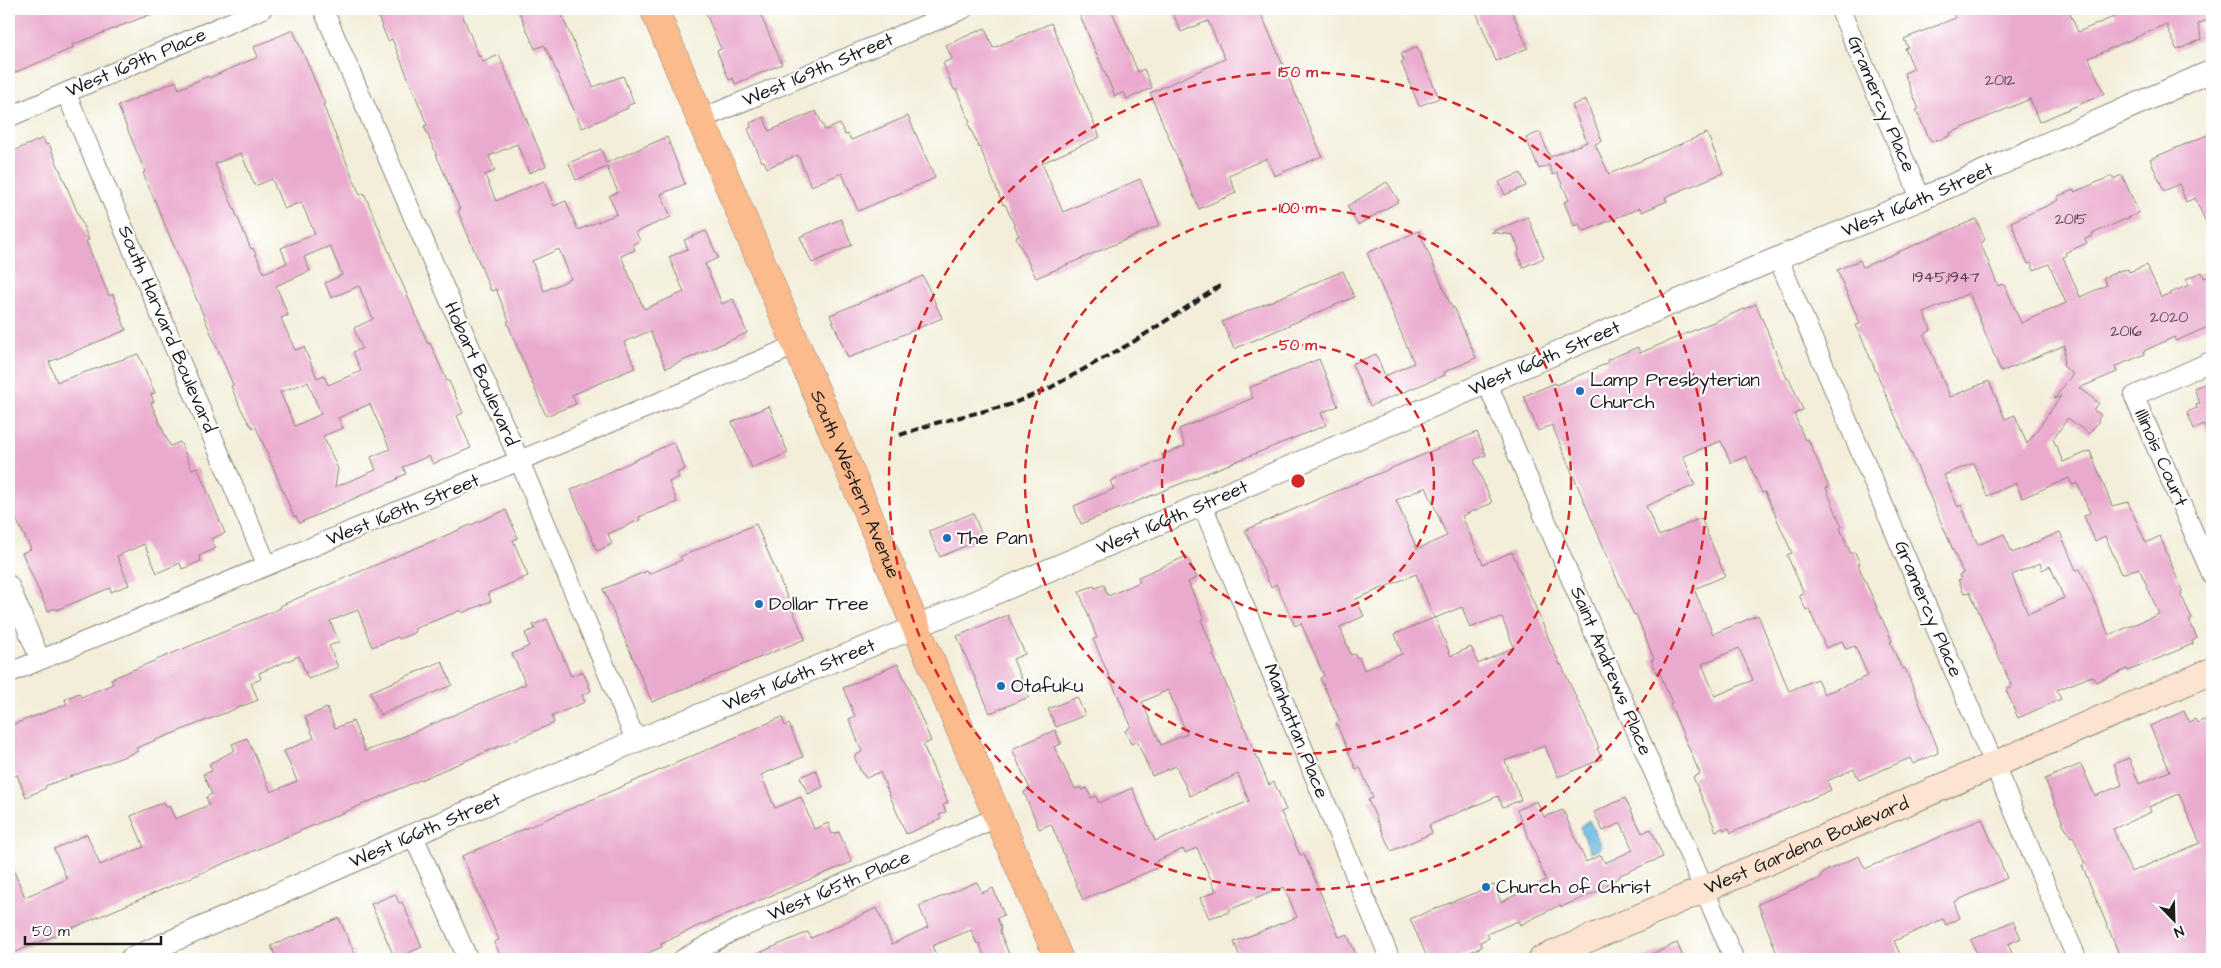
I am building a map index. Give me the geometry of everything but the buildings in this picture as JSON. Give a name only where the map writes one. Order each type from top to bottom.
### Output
[{"type":"main road","name":"South Western Avenue","points":[[654,9],[1059,959]]},
{"type":"main road","name":"West Gardena Boulevard","points":[[1542,959],[2212,671]]},
{"type":"street","name":"West 169th Place","points":[[9,117],[262,9]]},
{"type":"street","name":"Hobart Boulevard","points":[[323,9],[520,462],[636,741]]},
{"type":"street","name":"West 169th Street","points":[[701,119],[963,9]]},
{"type":"street","name":"Gramercy Place","points":[[1840,9],[1921,199]]},
{"type":"street","name":"West 166th Street","points":[[131,959],[157,954],[413,835],[636,741],[916,627],[1778,258],[1921,199],[2212,71]]},
{"type":"street","name":"South Harvard Boulevard","points":[[66,93],[267,565]]},
{"type":"street","name":"Gramercy Place","points":[[1778,258],[2078,959]]},
{"type":"street","name":"West 168th Street","points":[[9,673],[797,346]]},
{"type":"street","name":"Illinois Court","points":[[2212,362],[2134,396],[2212,575]]},
{"type":"street","name":"Saint Andrews Place","points":[[1487,384],[1734,959]]},
{"type":"street","name":"Manhattan Place","points":[[1202,504],[1390,959]]},
{"type":"street","points":[[9,585],[40,659]]},
{"type":"street","name":"West 165th Place","points":[[683,959],[729,933],[998,817]]},
{"type":"street","points":[[413,835],[468,959]]},
{"type":"water","points":[[1589,820],[1602,848],[1591,853],[1580,827]]},
{"type":"railway","points":[[900,435],[936,423],[1009,405],[1048,389],[1133,342],[1223,284]]},
{"type":"place","name":"Lamp Presbyterian Church","points":[[1580,391]]},
{"type":"place","name":"The Pan","points":[[947,538]]},
{"type":"place","name":"Dollar Tree","points":[[759,604]]},
{"type":"place","name":"Otafuku","points":[[1001,686]]},
{"type":"place","name":"Church of Christ","points":[[1486,887]]}]
